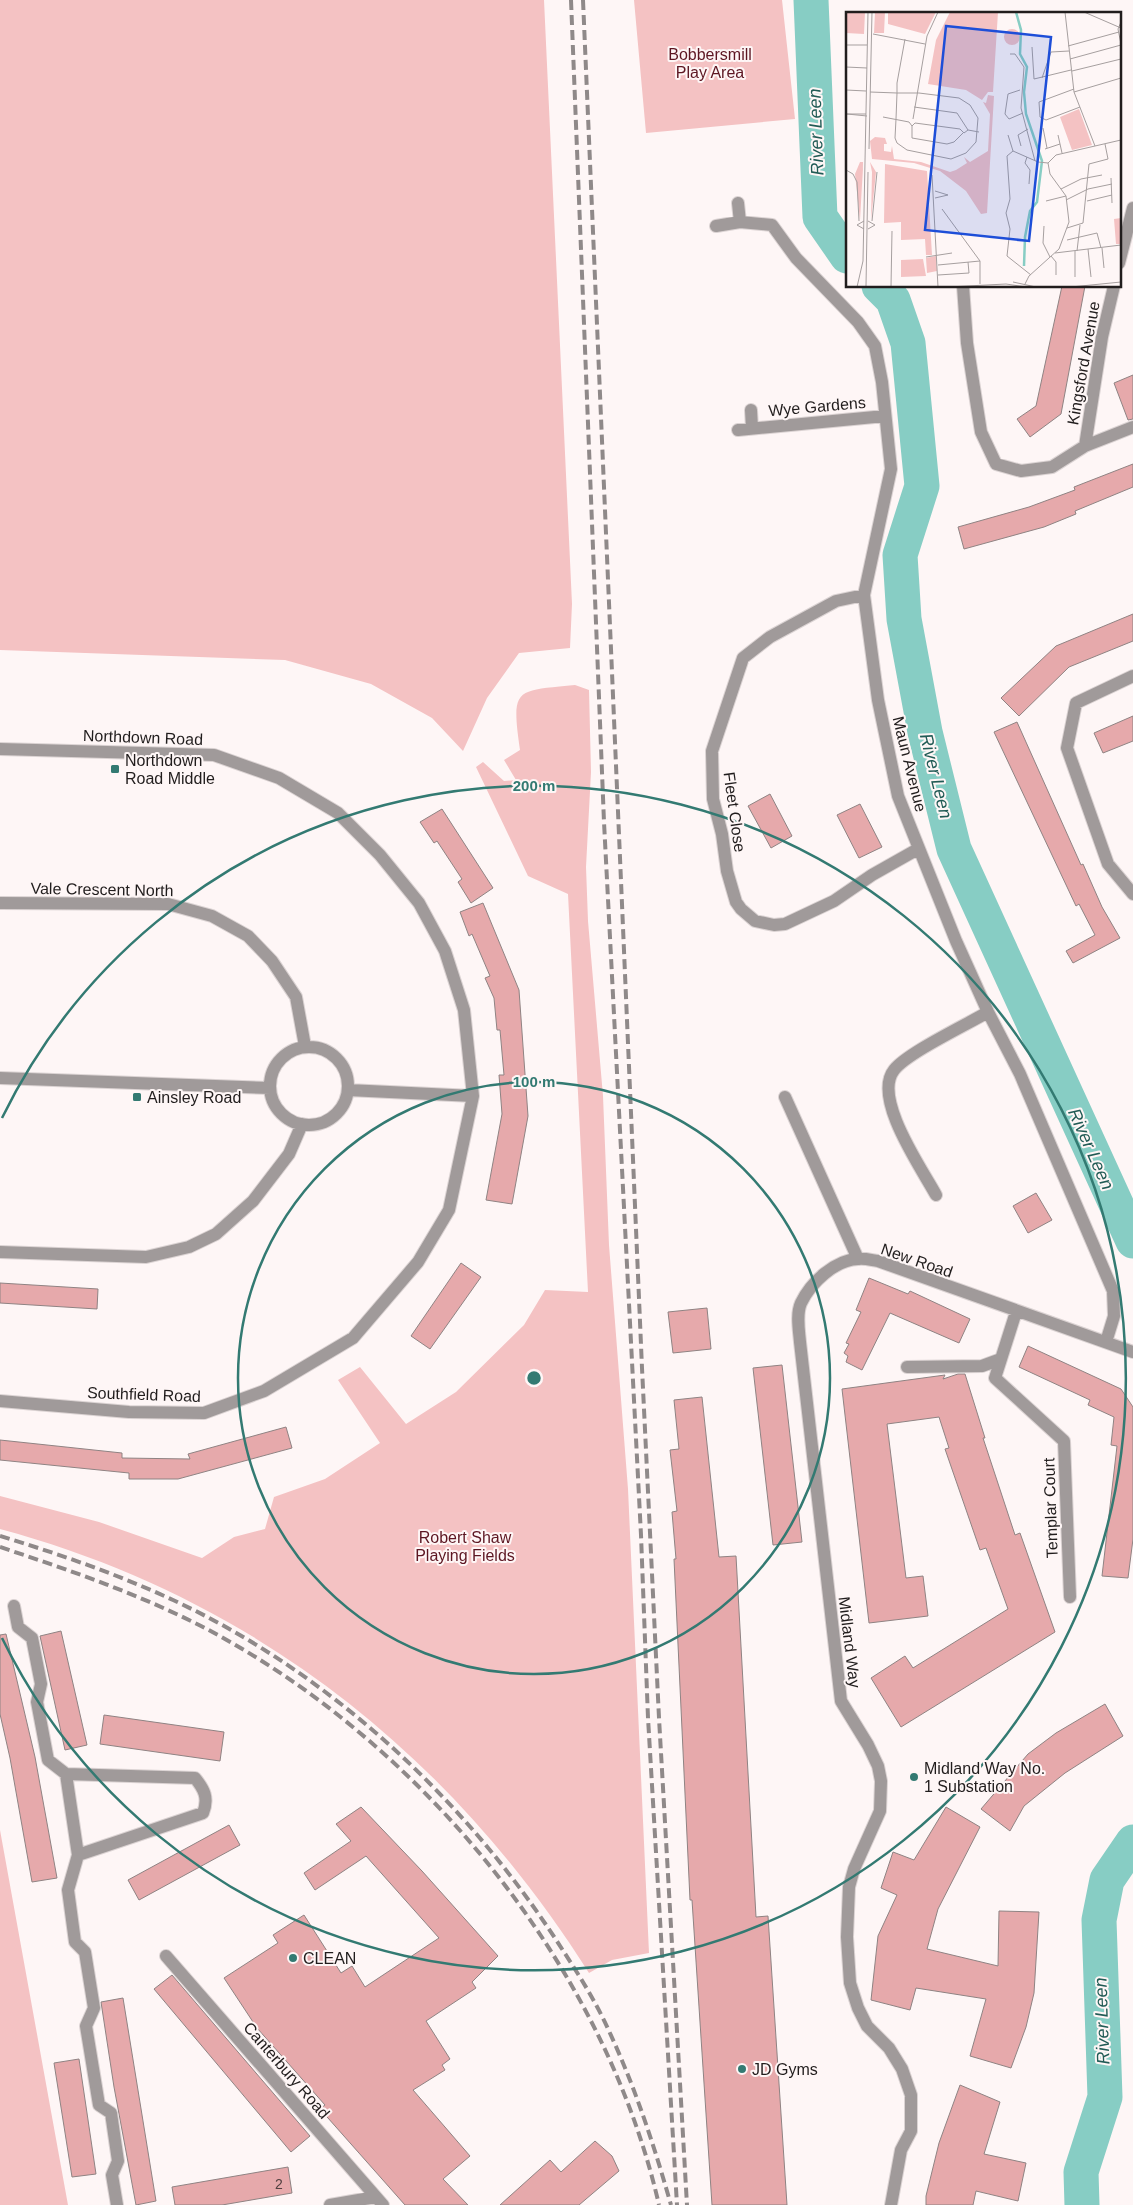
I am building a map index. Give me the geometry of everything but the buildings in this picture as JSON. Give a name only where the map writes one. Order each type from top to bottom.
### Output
[{"type":"street","points":[[738,203],[740,222]]},
{"type":"street","points":[[1120,259],[1133,208]]},
{"type":"street","name":"Maun Avenue","points":[[716,226],[740,222],[772,225],[809,273],[858,322],[875,346],[882,382],[891,470],[864,595],[878,700],[898,796],[918,849],[988,1012],[1024,1082],[1112,1291],[1114,1316],[1106,1342]]},
{"type":"street","points":[[963,288],[967,343],[981,432],[996,464],[1021,471],[1052,467],[1085,446],[1133,427]]},
{"type":"street","name":"Kingsford Avenue","points":[[1085,446],[1102,337],[1114,288]]},
{"type":"street","name":"Wye Gardens","points":[[751,410],[752,428]]},
{"type":"street","name":"Wye Gardens","points":[[738,430],[885,416]]},
{"type":"street","name":"Fleet Close","points":[[864,595],[836,601],[770,637],[743,658],[712,751],[714,799],[722,834],[727,871],[736,902],[741,909],[756,921],[774,925],[785,924],[834,901],[872,875],[918,849]]},
{"type":"street","points":[[1131,892],[1108,864],[1066,748],[1076,703],[1133,676]]},
{"type":"street","name":"Northdown Road","points":[[0,749],[214,755],[279,778],[338,813],[380,855],[419,903],[445,951],[464,1010],[473,1096]]},
{"type":"street","name":"Vale Crescent North","points":[[0,903],[168,904],[212,916],[248,936],[272,961],[296,997],[305,1046]]},
{"type":"street","points":[[936,1195],[890,1109],[887,1088],[893,1071],[908,1058],[988,1012]]},
{"type":"street","points":[[305,1046],[318,1047],[331,1053],[340,1062],[347,1074],[348,1090],[344,1103],[334,1115],[323,1122],[302,1124],[289,1119],[278,1110],[271,1098],[270,1088],[271,1074],[277,1062],[286,1053],[305,1046]]},
{"type":"street","points":[[0,1078],[270,1088]]},
{"type":"street","points":[[348,1090],[473,1096]]},
{"type":"street","name":"Southfield Road","points":[[0,1401],[129,1412],[204,1413],[264,1391],[353,1338],[418,1262],[449,1210],[473,1096]]},
{"type":"street","name":"New Road","points":[[785,1097],[858,1259],[878,1261],[1016,1312],[1133,1352]]},
{"type":"street","points":[[0,1252],[146,1257],[189,1247],[216,1234],[253,1200],[289,1154],[302,1124]]},
{"type":"street","name":"Midland Way","points":[[858,1259],[839,1263],[821,1276],[800,1304],[798,1322],[841,1701],[868,1745],[878,1766],[882,1781],[880,1811],[854,1868],[849,1887],[847,1937],[850,1983],[858,2008],[867,2026],[889,2048],[902,2069],[911,2095],[911,2131],[901,2150],[892,2205]]},
{"type":"street","name":"Templar Court","points":[[1016,1312],[995,1378],[1064,1441],[1070,1597]]},
{"type":"street","points":[[907,1367],[982,1366],[1001,1359]]},
{"type":"street","points":[[14,1606],[18,1627],[32,1638],[41,1684],[36,1702],[48,1760],[66,1774],[195,1778],[204,1789],[207,1804],[203,1813],[78,1855]]},
{"type":"street","points":[[66,1774],[78,1855],[68,1890],[75,1942],[85,1952],[94,2008],[86,2026],[99,2105],[110,2113],[118,2161],[112,2175],[117,2205]]},
{"type":"street","name":"Canterbury Road","points":[[166,1956],[380,2201]]},
{"type":"street","points":[[330,2205],[380,2201]]},
{"type":"green space","points":[[0,0],[544,0],[572,604],[570,648],[519,653],[487,698],[463,751],[432,718],[371,684],[285,660],[0,650]]},
{"type":"green space","name":"Bobbersmill Play Area","points":[[634,0],[782,0],[795,119],[646,133]]},
{"type":"green space","name":"Robert Shaw Playing Fields","points":[[575,685],[589,690],[591,772],[586,867],[588,921],[603,1096],[609,1245],[628,1489],[649,1953],[612,1960],[589,1973],[534,1894],[474,1820],[408,1754],[337,1694],[260,1641],[179,1596],[92,1559],[0,1529],[0,1496],[99,1522],[202,1558],[234,1537],[265,1529],[274,1497],[325,1479],[380,1443],[338,1380],[360,1367],[406,1424],[456,1392],[524,1325],[545,1290],[588,1292],[568,894],[528,876],[476,767],[483,762],[504,781],[516,780],[504,760],[520,750],[516,714],[518,703],[522,696],[540,689]]},
{"type":"green space","points":[[0,1830],[68,2205],[0,2205]]},
{"type":"waterway","name":"River Leen","points":[[811,0],[820,217],[846,255]]},
{"type":"waterway","name":"River Leen","points":[[881,288],[893,300],[908,343],[922,486],[900,555],[904,619],[925,732],[954,849],[1133,1241]]},
{"type":"waterway","name":"River Leen","points":[[1082,2205],[1081,2172],[1105,2097],[1099,1920],[1107,1880],[1133,1842]]},
{"type":"railway","points":[[571,0],[604,822],[641,1535],[648,1718],[677,2205]]},
{"type":"railway","points":[[583,0],[642,1368],[659,1718],[687,2205]]},
{"type":"railway","points":[[0,1536],[109,1573],[173,1600],[232,1630],[288,1665],[341,1704],[392,1747],[440,1793],[484,1843],[525,1895],[593,1999],[636,2095],[671,2205]]},
{"type":"railway","points":[[0,1547],[77,1573],[177,1614],[201,1626],[281,1673],[357,1730],[427,1795],[491,1868],[547,1946],[595,2029],[632,2116],[659,2205]]},
{"type":"place","name":"Northdown Road Middle","points":[[115,769]]},
{"type":"place","name":"Ainsley Road","points":[[137,1097]]},
{"type":"place","name":"Midland Way No. 1 Substation","points":[[914,1777]]},
{"type":"place","name":"CLEAN","points":[[293,1958]]},
{"type":"place","name":"JD Gyms","points":[[742,2069]]}]
